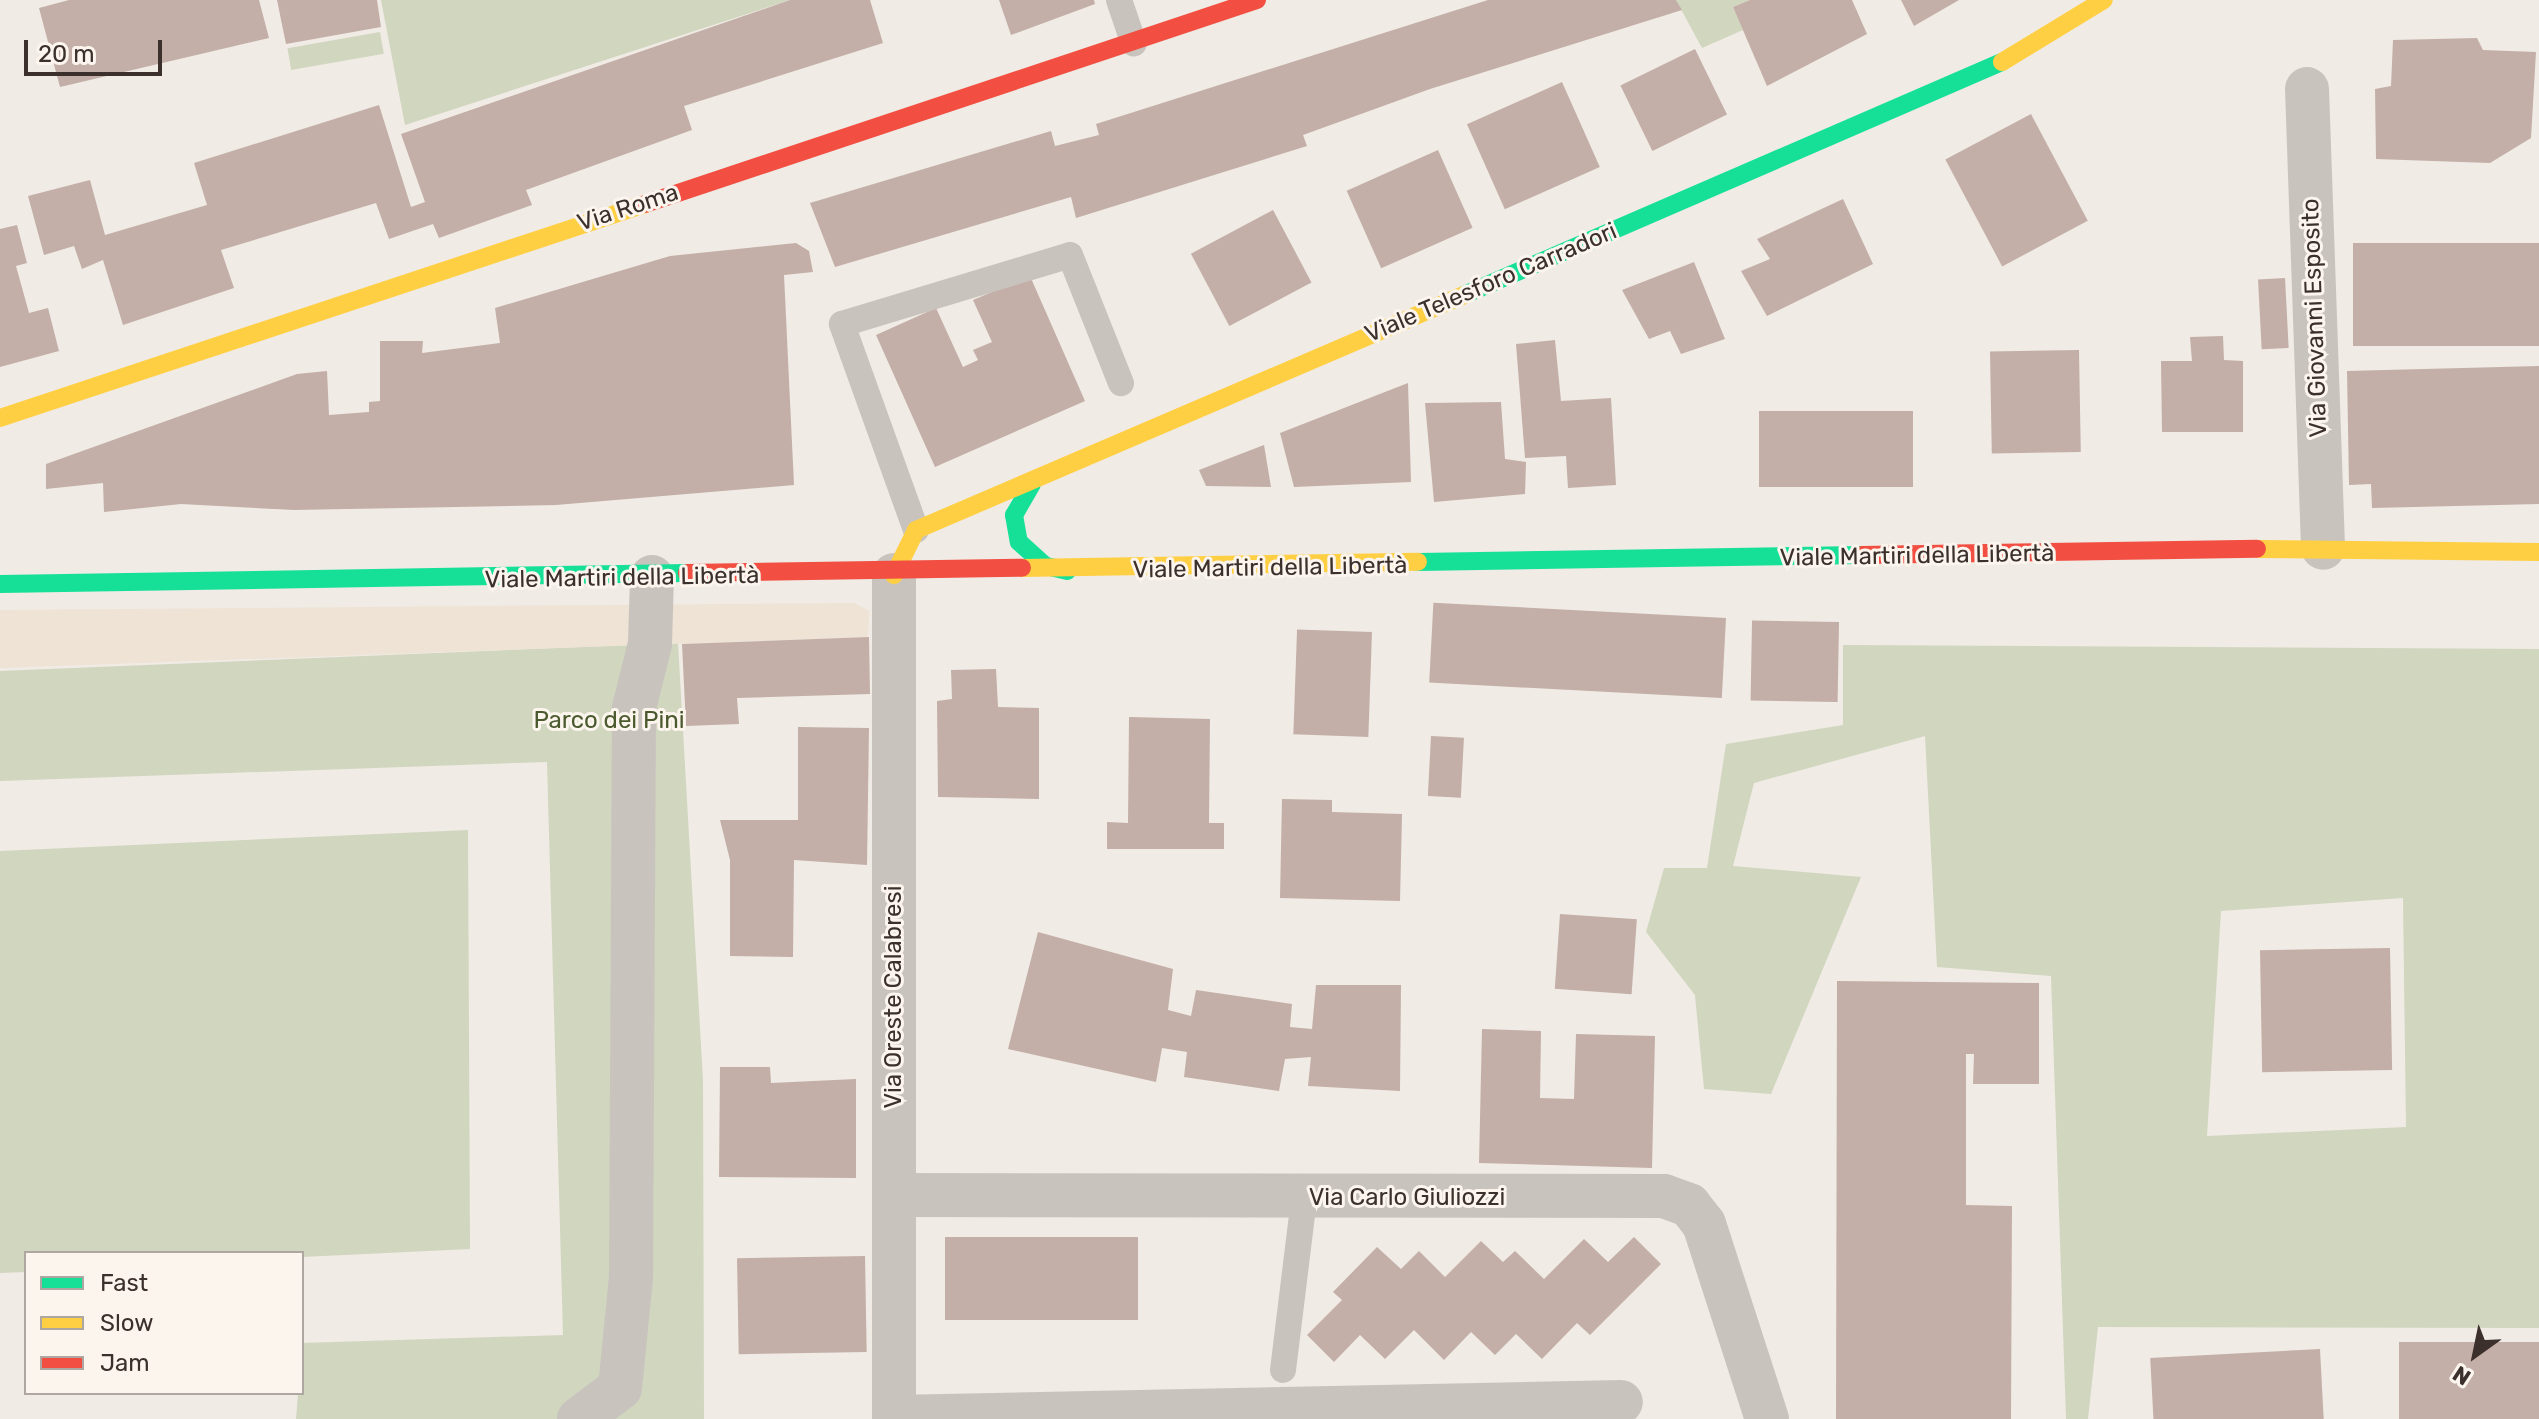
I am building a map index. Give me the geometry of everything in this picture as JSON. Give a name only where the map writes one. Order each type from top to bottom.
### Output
[{"type":"main road","name":"Via Roma","points":[[0,418],[1134,44],[1257,0]]},
{"type":"main road","name":"Viale Telesforo Carradori","points":[[916,530],[1032,484],[1990,69],[2104,0]]},
{"type":"main road","points":[[1032,484],[1014,515],[1019,542],[1046,566],[1069,572]]},
{"type":"main road","points":[[894,575],[916,530]]},
{"type":"main road","name":"Viale Martiri della Libertà","points":[[0,584],[894,575],[2323,548],[2538,551]]},
{"type":"street","name":"Via Giovanni Esposito","points":[[2307,89],[2323,548]]},
{"type":"street","name":"Via Oreste Calabresi","points":[[894,575],[894,1418]]},
{"type":"street","points":[[579,1419],[620,1388],[631,1277],[634,708],[650,644],[652,577]]},
{"type":"street","name":"Via Carlo Giuliozzi","points":[[894,1195],[1304,1199],[1664,1196],[1689,1205],[1704,1224],[1767,1419]]},
{"type":"street","points":[[894,1418],[1621,1402]]},
{"type":"lane","points":[[1119,0],[1134,44]]},
{"type":"lane","points":[[916,530],[842,324],[1070,255],[1121,383]]},
{"type":"lane","points":[[1283,1370],[1304,1199]]},
{"type":"green space","points":[[381,0],[790,0],[405,125]]},
{"type":"green space","points":[[1676,0],[1750,0],[1733,7],[1743,30],[1702,48]]},
{"type":"green space","points":[[380,32],[384,54],[291,70],[287,48]]},
{"type":"green space","name":"Parco dei Pini","points":[[678,643],[703,1080],[704,1419],[296,1419],[298,1395],[304,1395],[304,1343],[563,1335],[547,762],[0,781],[0,671]]},
{"type":"green space","points":[[1843,645],[2539,649],[2539,1328],[2098,1327],[2088,1419],[2066,1419],[2051,976],[1937,967],[1925,736],[1754,783],[1733,866],[1861,877],[1771,1094],[1704,1089],[1695,995],[1646,932],[1664,868],[1707,868],[1726,744],[1843,725]],"holes":[[[2403,898],[2406,1127],[2207,1136],[2221,911]]]},
{"type":"green space","points":[[468,830],[470,1249],[304,1257],[304,1251],[24,1251],[24,1272],[0,1273],[0,851]]},
{"type":"shaded area","points":[[854,603],[869,611],[868,637],[0,668],[0,610]]},
{"type":"building","points":[[69,0],[259,0],[269,38],[60,87],[39,8]]},
{"type":"building","points":[[277,0],[377,0],[381,27],[286,44]]},
{"type":"building","points":[[790,0],[870,0],[883,43],[684,106],[692,130],[526,190],[532,205],[439,238],[433,224],[389,239],[376,203],[221,250],[234,288],[123,325],[103,260],[82,269],[74,246],[44,255],[28,196],[90,180],[105,235],[207,205],[194,163],[379,105],[411,207],[425,202],[401,134]]},
{"type":"building","points":[[999,0],[1094,0],[1095,4],[1011,35]]},
{"type":"building","points":[[1488,0],[1676,0],[1682,10],[1430,89],[1303,135],[1307,146],[1076,218],[1071,197],[835,267],[810,203],[1051,131],[1055,146],[1099,135],[1096,124]]},
{"type":"building","points":[[1750,0],[1852,0],[1867,34],[1767,86],[1733,7]]},
{"type":"building","points":[[1901,0],[1959,0],[1914,26]]},
{"type":"building","points":[[2477,38],[2483,50],[2536,52],[2531,138],[2490,163],[2376,159],[2375,89],[2391,86],[2393,40]]},
{"type":"building","points":[[1695,49],[1727,115],[1652,151],[1620,85]]},
{"type":"building","points":[[1562,82],[1600,167],[1505,209],[1467,124]]},
{"type":"building","points":[[2031,114],[2088,221],[2002,266],[1945,160]]},
{"type":"building","points":[[1438,150],[1473,228],[1381,268],[1347,191]]},
{"type":"building","points":[[1843,199],[1873,264],[1767,316],[1741,271],[1770,259],[1757,239]]},
{"type":"building","points":[[1273,210],[1311,282],[1229,326],[1191,254]]},
{"type":"building","points":[[17,225],[27,263],[16,266],[29,313],[48,308],[59,351],[0,367],[0,229]]},
{"type":"building","points":[[796,243],[809,251],[813,272],[784,275],[794,485],[556,505],[294,510],[181,504],[104,512],[103,483],[46,489],[46,464],[297,374],[327,371],[329,415],[369,412],[369,402],[380,401],[380,341],[423,341],[422,353],[500,343],[495,308],[670,256]]},
{"type":"building","points":[[2353,243],[2539,243],[2539,346],[2353,346]]},
{"type":"building","points":[[1694,262],[1725,339],[1681,354],[1670,331],[1649,339],[1622,290]]},
{"type":"building","points":[[1030,276],[1085,401],[935,467],[876,335],[936,308],[963,367],[978,360],[973,350],[992,342],[973,300]]},
{"type":"building","points":[[2285,278],[2289,348],[2262,349],[2258,279]]},
{"type":"building","points":[[2223,336],[2224,360],[2243,361],[2243,432],[2162,432],[2161,361],[2192,361],[2190,337]]},
{"type":"building","points":[[1555,340],[1561,401],[1611,398],[1616,485],[1568,488],[1566,456],[1525,458],[1516,344]]},
{"type":"building","points":[[2079,350],[2081,452],[1992,454],[1990,352]]},
{"type":"building","points":[[2539,366],[2539,504],[2372,508],[2371,484],[2349,485],[2347,371]]},
{"type":"building","points":[[1408,383],[1411,482],[1294,487],[1280,433]]},
{"type":"building","points":[[1501,402],[1505,459],[1526,462],[1525,494],[1434,502],[1425,403]]},
{"type":"building","points":[[1759,411],[1913,411],[1913,487],[1759,487]]},
{"type":"building","points":[[1264,445],[1271,487],[1206,486],[1199,470]]},
{"type":"building","points":[[1433,603],[1726,618],[1722,698],[1429,683]]},
{"type":"building","points":[[1752,620],[1839,622],[1838,702],[1751,700]]},
{"type":"building","points":[[1297,629],[1372,632],[1368,737],[1293,734]]},
{"type":"building","points":[[869,637],[870,694],[737,698],[739,724],[686,726],[682,644]]},
{"type":"building","points":[[996,669],[998,707],[1039,708],[1039,799],[938,797],[937,701],[952,699],[951,670]]},
{"type":"building","points":[[1129,717],[1210,719],[1209,823],[1224,823],[1224,849],[1107,849],[1107,822],[1128,823]]},
{"type":"building","points":[[798,727],[869,728],[867,865],[794,860],[793,957],[730,956],[730,860],[720,820],[798,820]]},
{"type":"building","points":[[1431,736],[1464,738],[1461,798],[1428,796]]},
{"type":"building","points":[[1282,799],[1332,800],[1332,812],[1402,814],[1400,901],[1280,898]]},
{"type":"building","points":[[1560,914],[1637,919],[1632,994],[1555,989]]},
{"type":"building","points":[[1038,932],[1173,969],[1168,1010],[1191,1016],[1196,990],[1292,1004],[1290,1027],[1312,1029],[1316,985],[1401,985],[1400,1091],[1308,1086],[1311,1057],[1285,1059],[1279,1091],[1184,1077],[1187,1052],[1162,1048],[1156,1082],[1008,1049]]},
{"type":"building","points":[[2390,948],[2392,1070],[2262,1072],[2260,950]]},
{"type":"building","points":[[1837,981],[2039,983],[2039,1084],[1973,1084],[1974,1054],[1966,1054],[1966,1205],[2012,1206],[2011,1419],[1836,1419]]},
{"type":"building","points":[[1482,1029],[1541,1031],[1540,1098],[1574,1099],[1576,1034],[1655,1036],[1652,1168],[1479,1163]]},
{"type":"building","points":[[720,1067],[770,1067],[771,1083],[856,1079],[856,1178],[719,1177]]},
{"type":"building","points":[[945,1237],[1138,1237],[1138,1320],[945,1320]]},
{"type":"building","points":[[1634,1237],[1661,1264],[1590,1335],[1577,1323],[1542,1359],[1516,1334],[1495,1355],[1471,1332],[1444,1360],[1414,1330],[1385,1359],[1360,1335],[1334,1362],[1307,1335],[1342,1300],[1333,1292],[1377,1247],[1401,1269],[1419,1251],[1445,1277],[1481,1241],[1503,1262],[1515,1251],[1544,1279],[1584,1239],[1608,1262]]},
{"type":"building","points":[[865,1256],[867,1352],[739,1354],[737,1258]]},
{"type":"building","points":[[2399,1342],[2539,1342],[2539,1419],[2399,1419]]},
{"type":"building","points":[[2320,1349],[2324,1419],[2153,1419],[2150,1358]]},
{"type":"traffic: fast","points":[[1464,295],[2002,62]]},
{"type":"traffic: fast","points":[[1032,484],[1014,515],[1019,542],[1046,566],[1067,571]]},
{"type":"traffic: fast","points":[[1418,562],[1862,555]]},
{"type":"traffic: fast","points":[[0,584],[687,573]]},
{"type":"traffic: slow","points":[[2002,62],[2104,0]]},
{"type":"traffic: slow","points":[[0,418],[645,204]]},
{"type":"traffic: slow","points":[[894,575],[916,530],[1464,295]]},
{"type":"traffic: slow","points":[[2257,549],[2539,552]]},
{"type":"traffic: slow","points":[[1022,568],[1418,562]]},
{"type":"traffic: jam","points":[[645,204],[1257,0]]},
{"type":"traffic: jam","points":[[1862,555],[2257,549]]},
{"type":"traffic: jam","points":[[687,573],[1022,568]]}]
